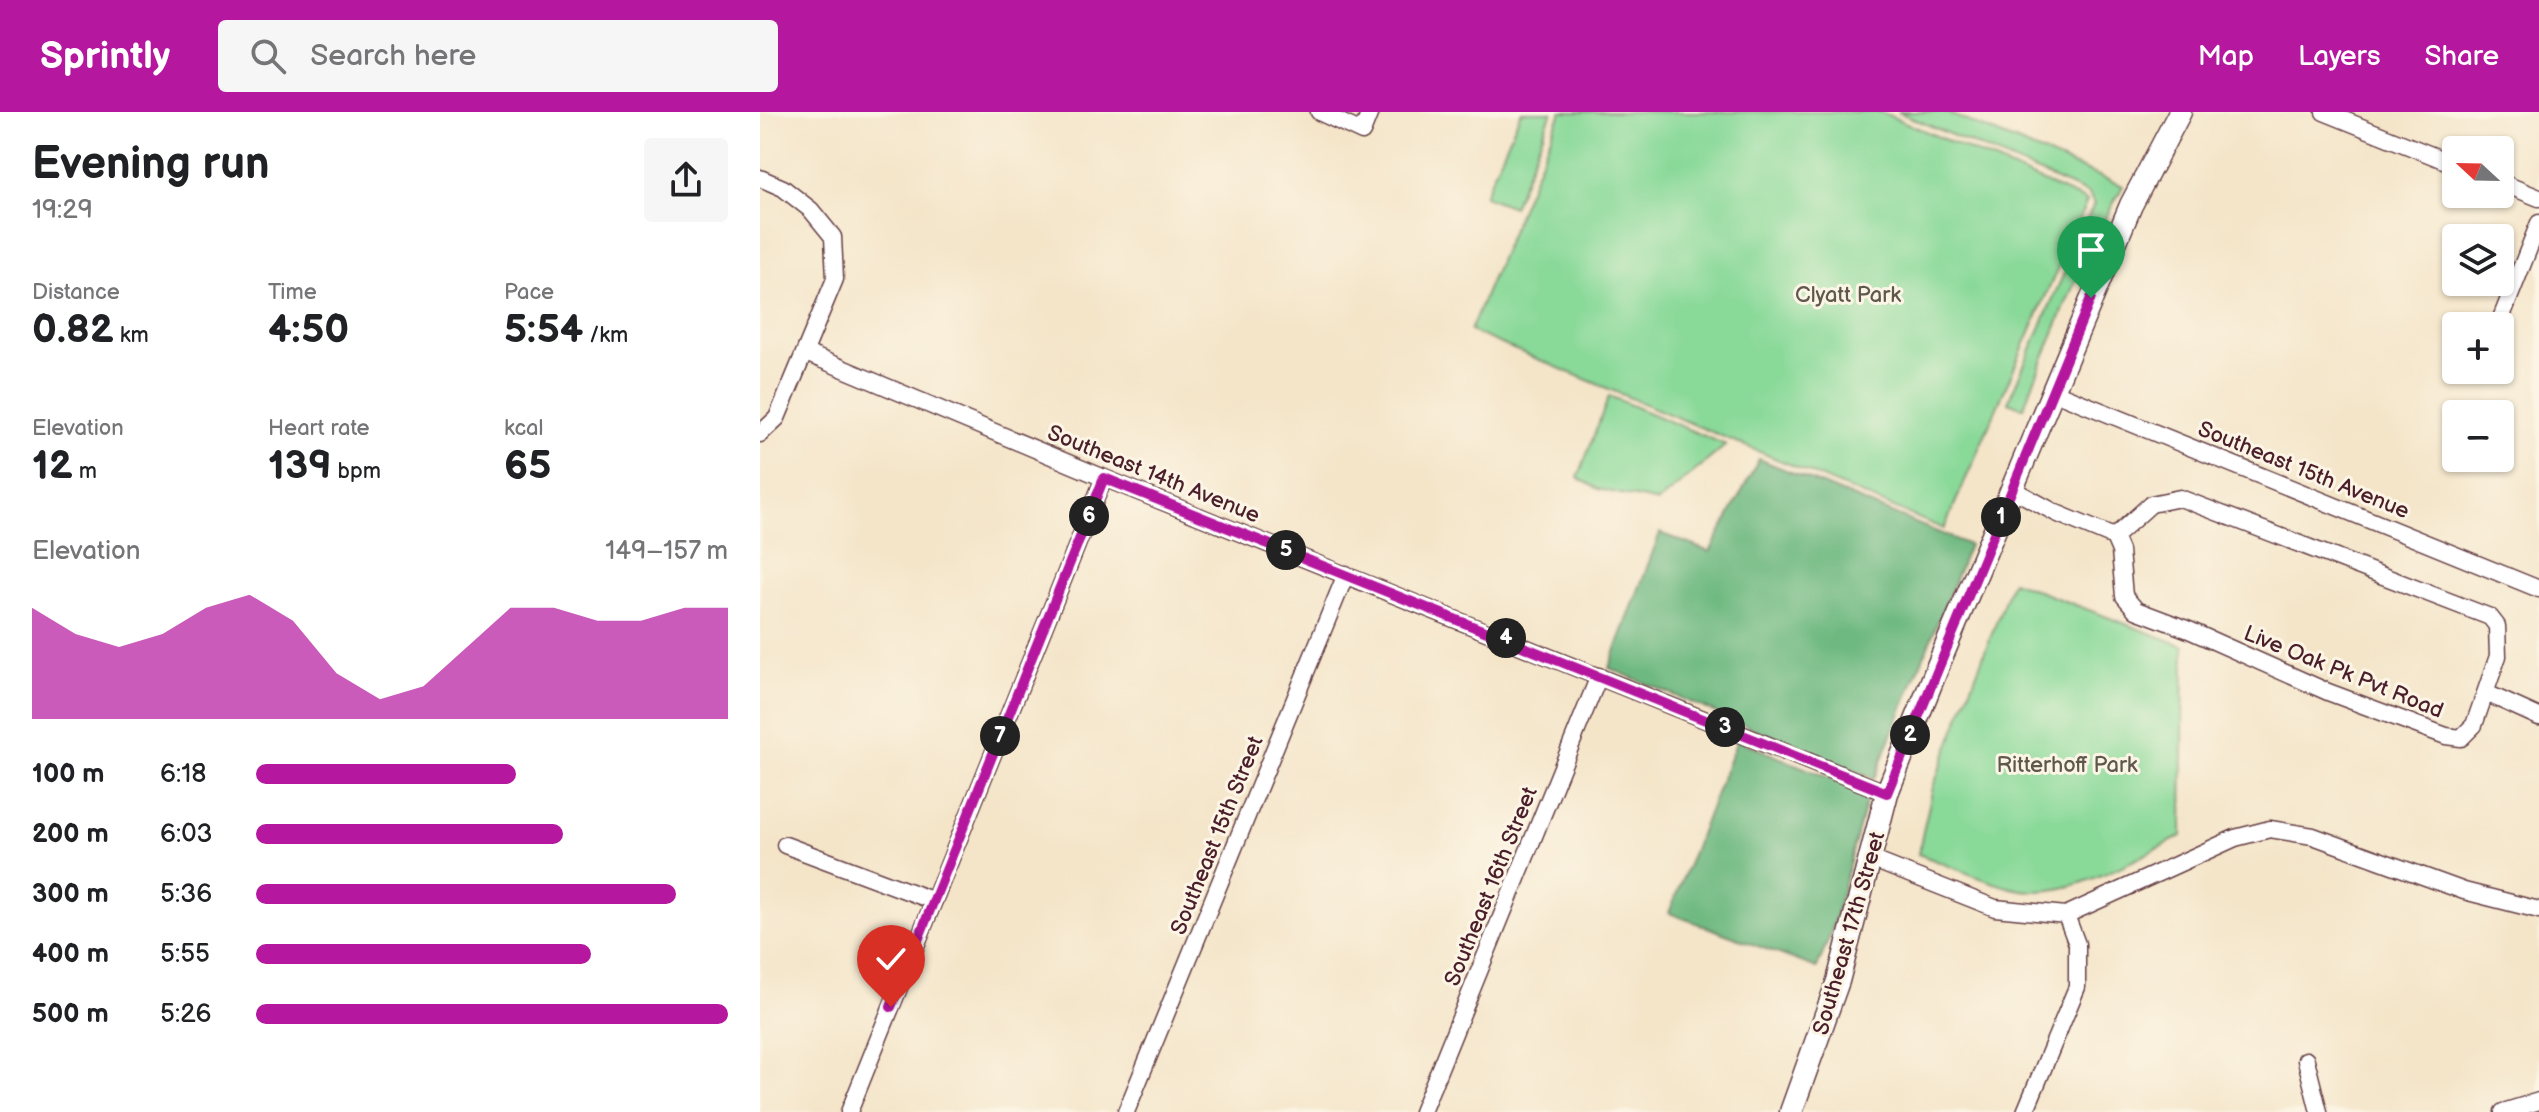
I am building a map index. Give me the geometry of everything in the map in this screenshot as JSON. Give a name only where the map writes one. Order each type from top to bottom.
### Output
[{"type":"main road","name":"Southeast 17th Street","points":[[2144,178],[2163,112]]},
{"type":"main road","name":"Southeast 17th Street","points":[[1791,1112],[1838,981],[1887,793],[2052,391],[2144,178],[2180,112]]},
{"type":"street","points":[[1319,112],[1362,132],[1370,112]]},
{"type":"street","points":[[2324,112],[2442,159]]},
{"type":"street","points":[[760,178],[783,188],[811,210],[833,237],[835,279],[777,418],[760,434]]},
{"type":"street","points":[[2514,188],[2539,198]]},
{"type":"street","points":[[2504,312],[2539,223]]},
{"type":"street","name":"Southeast 14th Avenue","points":[[806,353],[1104,478],[1887,793]]},
{"type":"street","name":"Southeast 15th Avenue","points":[[2052,391],[2539,589]]},
{"type":"street","points":[[849,1112],[1104,478]]},
{"type":"street","points":[[2012,489],[2056,513],[2114,537]]},
{"type":"street","name":"Live Oak Pk Pvt Road","points":[[2180,498],[2490,617],[2497,626],[2498,656],[2474,725],[2461,738],[2446,736],[2328,692],[2189,630],[2136,610],[2124,596],[2120,551],[2114,537],[2151,504],[2180,498]]},
{"type":"street","name":"Southeast 15th Street","points":[[1126,1112],[1346,574]]},
{"type":"street","name":"Southeast 16th Street","points":[[1422,1112],[1599,676]]},
{"type":"street","points":[[2486,693],[2539,717]]},
{"type":"street","points":[[1871,859],[1995,908],[2066,915],[2235,838],[2270,829],[2313,836],[2464,891],[2539,910]]},
{"type":"street","points":[[785,845],[934,901]]},
{"type":"street","points":[[2025,1112],[2077,987],[2077,944],[2066,915]]},
{"type":"street","points":[[2306,1060],[2319,1112]]},
{"type":"street","points":[[2503,1112],[2539,1101]]},
{"type":"green space","points":[[1521,112],[1552,112],[1513,207],[1484,196]]},
{"type":"green space","name":"Clyatt Park","points":[[1561,112],[1881,112],[2087,201],[1944,529],[1470,331]]},
{"type":"green space","points":[[1898,112],[1945,112],[2123,186],[2089,248],[2023,408],[2008,402],[2094,204],[2089,194]]},
{"type":"green space","points":[[1609,396],[1726,445],[1658,502],[1598,489],[1578,478]]},
{"type":"green space","points":[[1759,459],[1969,545],[1874,779],[1609,668],[1660,533],[1710,552]]},
{"type":"green space","name":"Ritterhoff Park","points":[[2012,581],[2184,646],[2182,836],[2121,867],[2055,889],[2033,891],[2012,888],[1918,854],[1933,787]]},
{"type":"green space","points":[[1737,740],[1868,794],[1830,936],[1817,968],[1669,913]]},
{"type":"route","points":[[891,1007],[1104,478],[1887,793],[2091,298]]}]
